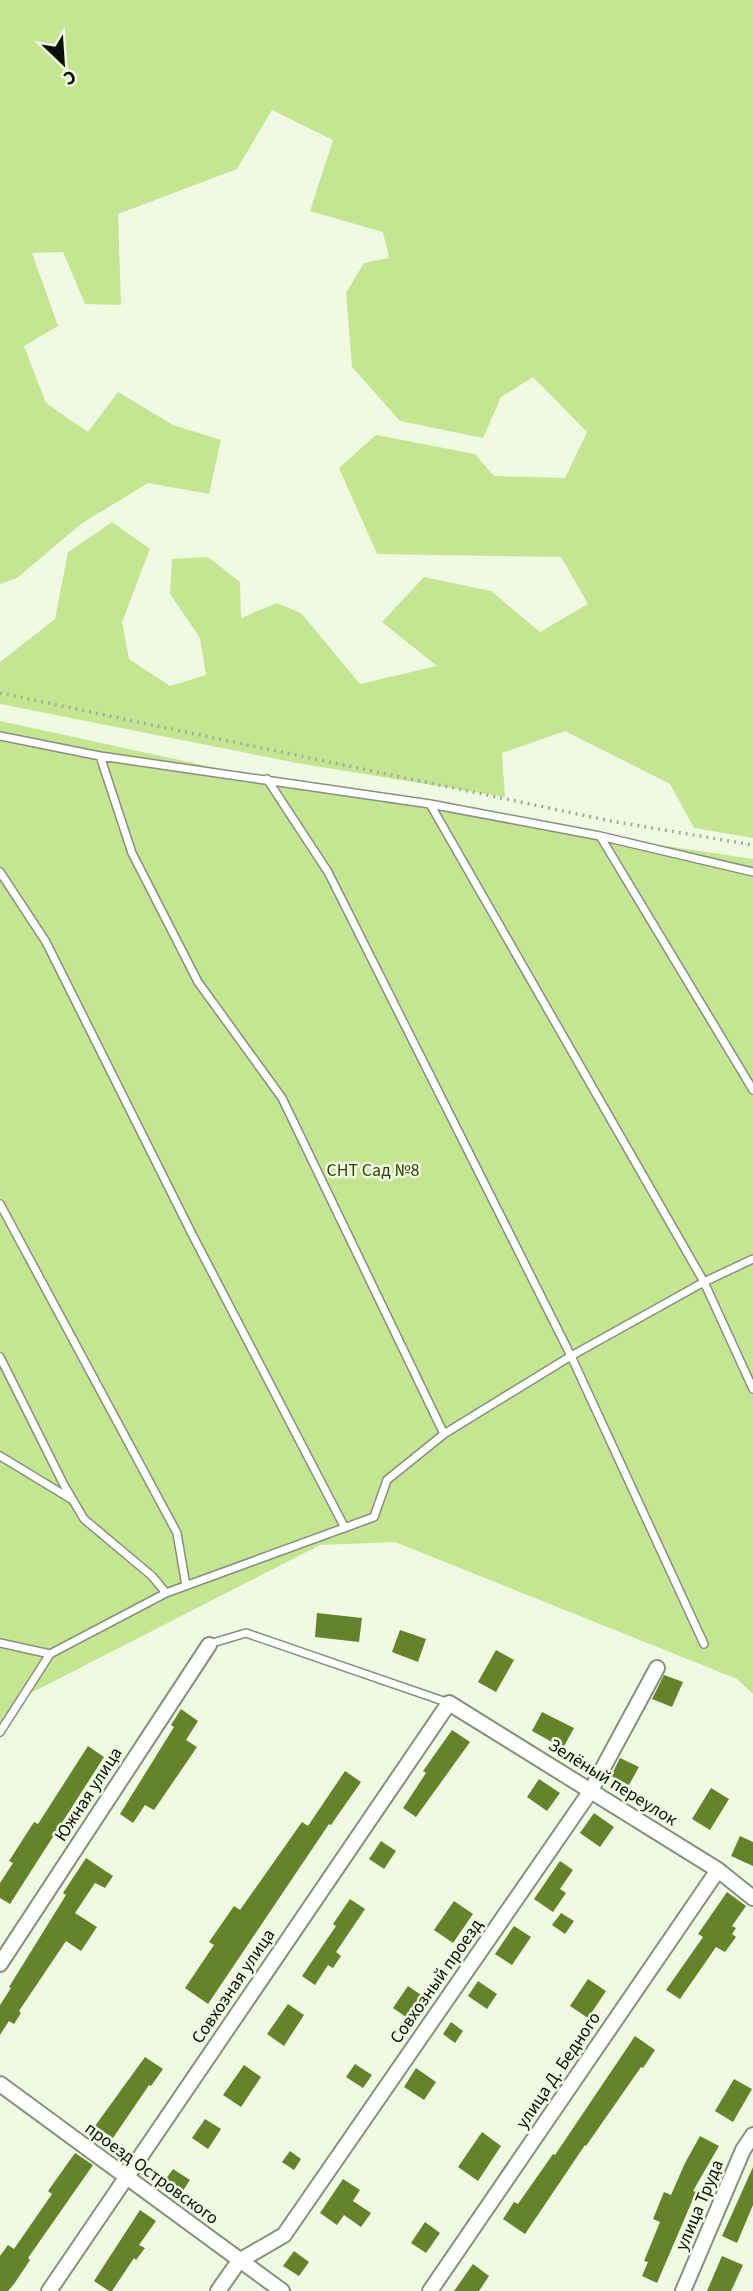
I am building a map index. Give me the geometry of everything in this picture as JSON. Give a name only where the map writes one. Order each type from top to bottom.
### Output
[{"type":"street","name":"Южная улица","points":[[0,1964],[209,1645]]},
{"type":"street","name":"Совхозный проезд","points":[[218,2291],[239,2261],[284,2235],[590,1792],[657,1668]]},
{"type":"street","name":"Зелёный переулок","points":[[449,1703],[718,1870],[753,1898]]},
{"type":"street","name":"Совхозная улица","points":[[49,2291],[449,1703]]},
{"type":"street","name":"улица Д. Бедного","points":[[430,2291],[718,1870]]},
{"type":"street","name":"проезд Островского","points":[[0,2084],[282,2291]]},
{"type":"street","name":"улица Труда","points":[[683,2291],[743,2150],[753,2135]]},
{"type":"lane","points":[[0,736],[100,756],[430,804],[600,836],[753,872]]},
{"type":"lane","points":[[100,756],[132,853],[198,982],[282,1098],[444,1434]]},
{"type":"lane","points":[[267,779],[328,872],[571,1356],[704,1644]]},
{"type":"lane","points":[[430,804],[704,1282],[753,1389]]},
{"type":"lane","points":[[600,836],[753,1090]]},
{"type":"lane","points":[[0,872],[46,942],[192,1236],[345,1528]]},
{"type":"lane","points":[[0,1204],[177,1533],[186,1586]]},
{"type":"lane","points":[[0,1732],[50,1654],[166,1593],[374,1517],[387,1480],[444,1434],[571,1356],[704,1282],[753,1259]]},
{"type":"lane","points":[[0,1357],[84,1519],[152,1576],[166,1593]]},
{"type":"lane","points":[[0,1456],[74,1501]]},
{"type":"lane","points":[[209,1645],[246,1633],[449,1703]]},
{"type":"lane","points":[[0,1643],[50,1654]]},
{"type":"path","points":[[0,693],[611,821],[753,845]]},
{"type":"green space","points":[[0,0],[753,0],[753,838],[694,828],[670,784],[565,731],[502,753],[505,797],[297,763],[0,704],[0,662],[55,619],[68,552],[112,522],[150,549],[122,622],[129,659],[170,686],[206,675],[200,638],[170,594],[172,559],[208,557],[240,582],[241,618],[277,603],[301,613],[360,684],[437,666],[382,622],[424,577],[491,591],[540,632],[588,604],[561,557],[377,554],[339,468],[376,435],[475,454],[494,476],[565,478],[587,432],[533,377],[501,397],[483,438],[400,421],[352,367],[346,293],[364,263],[389,258],[383,232],[310,211],[333,140],[272,110],[237,169],[118,214],[121,305],[85,304],[63,252],[32,253],[58,326],[24,346],[46,403],[88,432],[118,392],[173,425],[221,440],[209,494],[148,483],[81,524],[17,578],[0,584]]},
{"type":"green space","name":"СНТ Сад №8","points":[[0,721],[267,779],[600,836],[753,859],[753,1694],[737,1679],[395,1542],[320,1545],[29,1694],[0,1739]]},
{"type":"building","points":[[317,1613],[362,1618],[359,1642],[315,1637]]},
{"type":"building","points":[[400,1630],[426,1639],[418,1662],[392,1652]]},
{"type":"building","points":[[496,1650],[514,1660],[496,1692],[478,1682]]},
{"type":"building","points":[[664,1675],[683,1682],[672,1707],[652,1699]]},
{"type":"building","points":[[181,1709],[198,1721],[186,1740],[197,1747],[154,1810],[145,1805],[133,1823],[120,1814],[174,1727],[171,1725]]},
{"type":"building","points":[[542,1712],[574,1728],[563,1748],[532,1731]]},
{"type":"building","points":[[452,1730],[470,1742],[416,1817],[403,1808],[426,1773],[423,1771]]},
{"type":"building","points":[[88,1746],[104,1757],[10,1904],[0,1898],[0,1883],[13,1863],[9,1861],[34,1822],[38,1824]]},
{"type":"building","points":[[620,1758],[639,1767],[629,1785],[611,1776]]},
{"type":"building","points":[[345,1771],[361,1782],[331,1825],[329,1824],[208,2004],[185,1988],[214,1945],[209,1942],[234,1906],[240,1910],[302,1822],[308,1826]]},
{"type":"building","points":[[539,1779],[560,1793],[547,1811],[527,1797]]},
{"type":"building","points":[[711,1788],[729,1799],[710,1830],[692,1819]]},
{"type":"building","points":[[594,1813],[614,1827],[600,1847],[580,1833]]},
{"type":"building","points":[[740,1836],[753,1842],[753,1866],[731,1856]]},
{"type":"building","points":[[381,1841],[396,1851],[384,1869],[369,1859]]},
{"type":"building","points":[[86,1858],[113,1876],[105,1888],[95,1883],[75,1913],[97,1927],[81,1951],[66,1941],[19,2011],[21,2013],[14,2024],[9,2021],[0,2035],[0,2005],[66,1895],[63,1893]]},
{"type":"building","points":[[560,1861],[573,1870],[560,1889],[566,1893],[553,1912],[534,1899]]},
{"type":"building","points":[[727,1892],[746,1906],[732,1926],[736,1928],[732,1934],[736,1937],[725,1952],[716,1947],[680,1999],[666,1990],[703,1937],[698,1934]]},
{"type":"building","points":[[350,1899],[365,1909],[336,1952],[341,1956],[333,1968],[328,1965],[315,1985],[302,1976],[336,1926],[333,1924]]},
{"type":"building","points":[[454,1901],[473,1914],[453,1943],[434,1930]]},
{"type":"building","points":[[561,1913],[574,1921],[565,1934],[552,1925]]},
{"type":"building","points":[[514,1926],[531,1937],[512,1965],[495,1954]]},
{"type":"building","points":[[588,1979],[606,1991],[588,2018],[570,2006]]},
{"type":"building","points":[[478,1981],[497,1994],[487,2009],[468,1996]]},
{"type":"building","points":[[408,1986],[424,1997],[409,2019],[393,2008]]},
{"type":"building","points":[[288,2004],[304,2015],[284,2046],[267,2034]]},
{"type":"building","points":[[451,2022],[463,2031],[455,2043],[443,2034]]},
{"type":"building","points":[[635,2036],[655,2050],[585,2145],[525,2234],[503,2219],[514,2202],[518,2204],[553,2154],[555,2155]]},
{"type":"building","points":[[145,2057],[163,2069],[113,2138],[95,2126]]},
{"type":"building","points":[[355,2064],[372,2075],[363,2088],[346,2077]]},
{"type":"building","points":[[244,2065],[261,2077],[241,2107],[223,2095]]},
{"type":"building","points":[[416,2068],[436,2082],[424,2100],[404,2087]]},
{"type":"building","points":[[734,2079],[752,2089],[733,2122],[715,2111]]},
{"type":"building","points":[[205,2119],[221,2129],[208,2149],[192,2138]]},
{"type":"building","points":[[482,2132],[501,2146],[478,2181],[458,2167]]},
{"type":"building","points":[[700,2136],[719,2146],[693,2191],[696,2192],[657,2283],[642,2276],[648,2262],[644,2261],[660,2222],[653,2219],[664,2192],[671,2195]]},
{"type":"building","points":[[290,2151],[301,2159],[294,2170],[282,2162]]},
{"type":"building","points":[[75,2153],[93,2165],[28,2258],[30,2260],[14,2284],[8,2291],[0,2291],[0,2256],[8,2245],[14,2249],[52,2194],[48,2191]]},
{"type":"building","points":[[753,2167],[753,2205],[737,2243],[722,2236]]},
{"type":"building","points":[[173,2169],[190,2180],[182,2192],[165,2180]]},
{"type":"building","points":[[343,2179],[360,2190],[353,2201],[371,2213],[361,2227],[344,2215],[337,2225],[320,2213]]},
{"type":"building","points":[[140,2210],[156,2221],[139,2245],[145,2248],[136,2260],[134,2258],[112,2291],[109,2291],[94,2281]]},
{"type":"building","points":[[425,2222],[440,2233],[426,2253],[411,2243]]},
{"type":"building","points":[[294,2251],[309,2262],[299,2276],[283,2266]]},
{"type":"building","points":[[722,2256],[743,2265],[731,2291],[707,2291]]},
{"type":"building","points":[[473,2264],[489,2276],[479,2291],[454,2291]]}]
